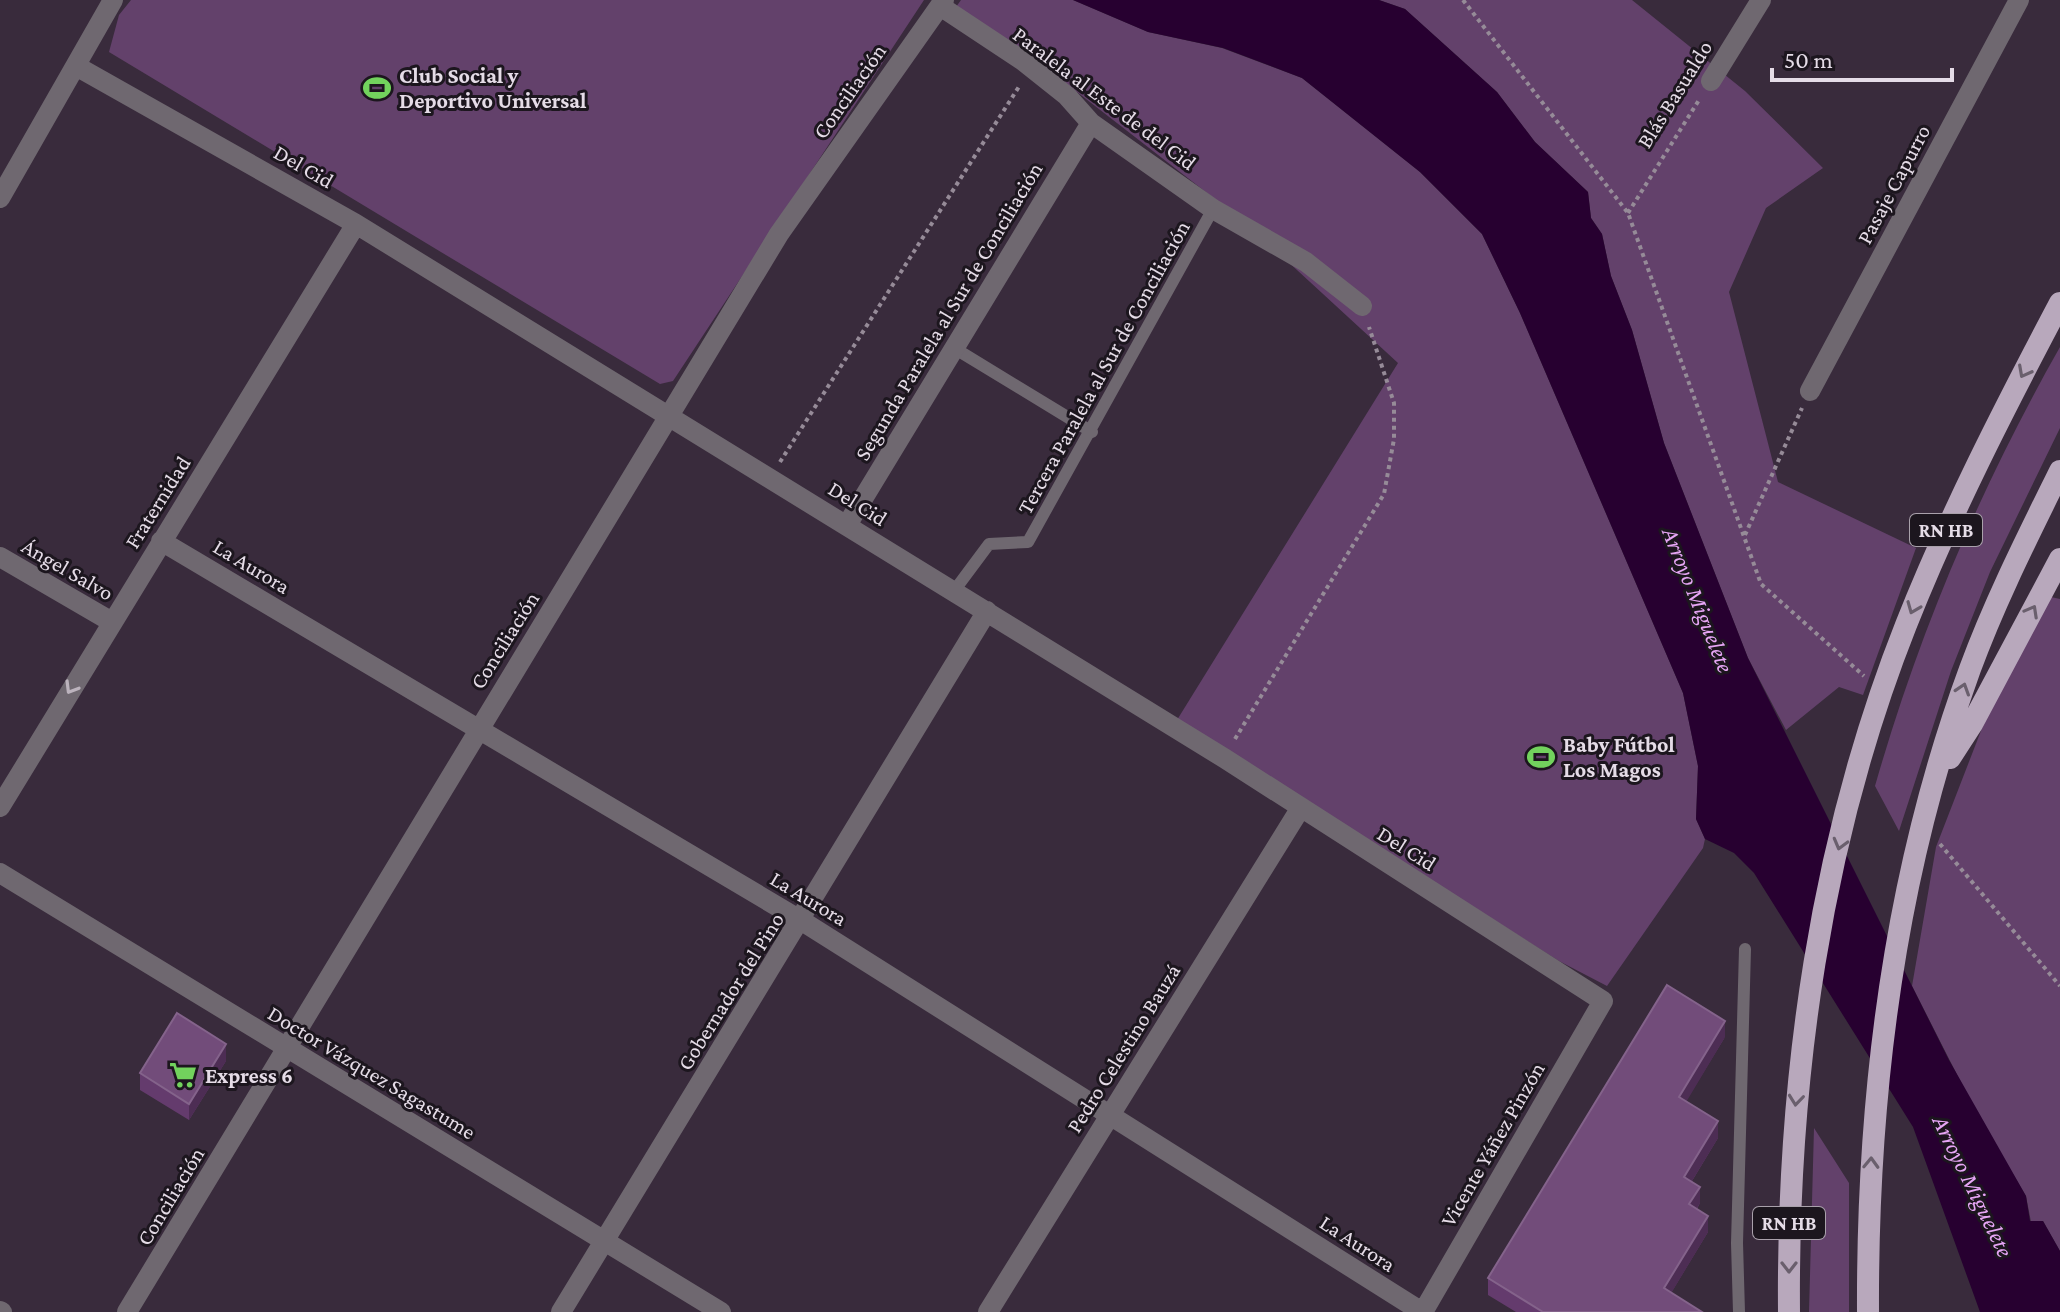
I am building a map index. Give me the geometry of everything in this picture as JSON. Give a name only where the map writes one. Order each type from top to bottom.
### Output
[{"type":"highway","name":"RN HB","points":[[1789,1312],[1793,1133],[1816,957],[1830,883],[1859,768],[1882,692],[1944,535],[2060,303]]},
{"type":"highway","points":[[1868,1312],[1875,1096],[1883,1026],[1911,872],[1969,671],[1994,608],[2060,471]]},
{"type":"highway","points":[[1938,776],[1972,724],[2060,559]]},
{"type":"street","points":[[0,198],[113,0]]},
{"type":"street","name":"Blás Basualdo","points":[[1711,81],[1761,0]]},
{"type":"street","name":"Pasaje Capurro","points":[[1810,391],[2019,0]]},
{"type":"street","name":"Paralela al Este de del Cid","points":[[942,3],[1067,96],[1091,123],[1213,209],[1306,262],[1362,306]]},
{"type":"street","name":"Conciliación","points":[[127,1312],[779,234],[942,3]]},
{"type":"street","name":"Del Cid","points":[[76,66],[356,224],[668,418],[770,477],[1224,758],[1603,1001]]},
{"type":"street","name":"Segunda Paralela al Sur de Conciliación","points":[[847,525],[1091,123]]},
{"type":"street","name":"Fraternidad","points":[[0,807],[356,224]]},
{"type":"street","name":"La Aurora","points":[[161,541],[802,921],[1423,1312]]},
{"type":"street","name":"Ángel Salvo","points":[[0,557],[112,622]]},
{"type":"street","name":"Gobernador del Pino","points":[[561,1312],[802,921],[987,611]]},
{"type":"street","name":"Pedro Celestino Bauzá","points":[[988,1312],[1300,809]]},
{"type":"street","name":"Doctor Vázquez Sagastume","points":[[0,873],[721,1312]]},
{"type":"street","name":"Vicente Yáñez Pinzón","points":[[1423,1312],[1603,1001]]},
{"type":"lane","name":"Tercera Paralela al Sur de Conciliación","points":[[954,591],[989,544],[1028,542],[1092,432],[1213,209]]},
{"type":"lane","points":[[954,348],[1092,432]]},
{"type":"lane","points":[[1739,1312],[1737,1243],[1745,949]]},
{"type":"path","points":[[1463,0],[1628,213],[1761,584],[1882,692]]},
{"type":"path","points":[[770,477],[1030,68]]},
{"type":"path","name":"Blás Basualdo","points":[[1628,213],[1711,81]]},
{"type":"path","points":[[1224,758],[1384,494],[1394,439],[1394,403],[1362,306]]},
{"type":"path","points":[[1745,537],[1810,391]]},
{"type":"path","points":[[1924,825],[2060,986]]},
{"type":"shaded area","points":[[131,0],[924,0],[673,381],[660,384],[109,52],[119,15]]},
{"type":"shaded area","points":[[961,0],[1073,0],[1148,32],[1222,48],[1302,78],[1420,172],[1482,234],[1520,313],[1683,693],[1698,766],[1696,819],[1705,839],[1703,848],[1607,986],[1559,961],[1177,720],[1398,363],[1247,224],[1077,92],[956,7]]},
{"type":"shaded area","points":[[1379,0],[1632,0],[1745,91],[1823,168],[1766,208],[1729,292],[1778,482],[1916,548],[1863,695],[1839,687],[1786,730],[1748,658],[1664,443],[1632,330],[1611,276],[1602,234],[1591,218],[1588,192],[1535,142],[1497,92],[1405,9]]},
{"type":"shaded area","points":[[2060,347],[2060,428],[1990,572],[1951,671],[1899,831],[1875,786],[1892,729],[1932,616],[1978,506]]},
{"type":"shaded area","points":[[2051,597],[2060,599],[2060,1251],[2043,1221],[2031,1222],[2026,1196],[1975,1110],[1912,986],[1936,847],[1984,723]]},
{"type":"shaded area","points":[[1814,1128],[1849,1183],[1849,1312],[1809,1312]]},
{"type":"water","name":"Arroyo Miguelete","points":[[1073,0],[1379,0],[1405,9],[1497,92],[1535,142],[1588,192],[1591,218],[1602,234],[1611,276],[1632,330],[1664,443],[1748,658],[1949,1060],[2026,1196],[2030,1221],[2043,1221],[2060,1251],[2060,1312],[1980,1312],[1913,1127],[1754,873],[1734,853],[1705,839],[1696,819],[1698,766],[1683,693],[1520,313],[1482,234],[1420,172],[1302,78],[1223,48],[1148,32]]},
{"type":"building","points":[[1667,985],[1725,1021],[1679,1097],[1718,1121],[1684,1177],[1700,1187],[1689,1204],[1708,1216],[1664,1288],[1702,1312],[1543,1312],[1488,1278]]},
{"type":"building","name":"Express 6","points":[[177,1013],[226,1044],[189,1104],[140,1073]]},
{"type":"place","name":"Club Social y Deportivo Universal","points":[[377,88]]},
{"type":"place","name":"Baby Fútbol Los Magos","points":[[1541,757]]},
{"type":"place","name":"Express 6","points":[[183,1075]]}]
